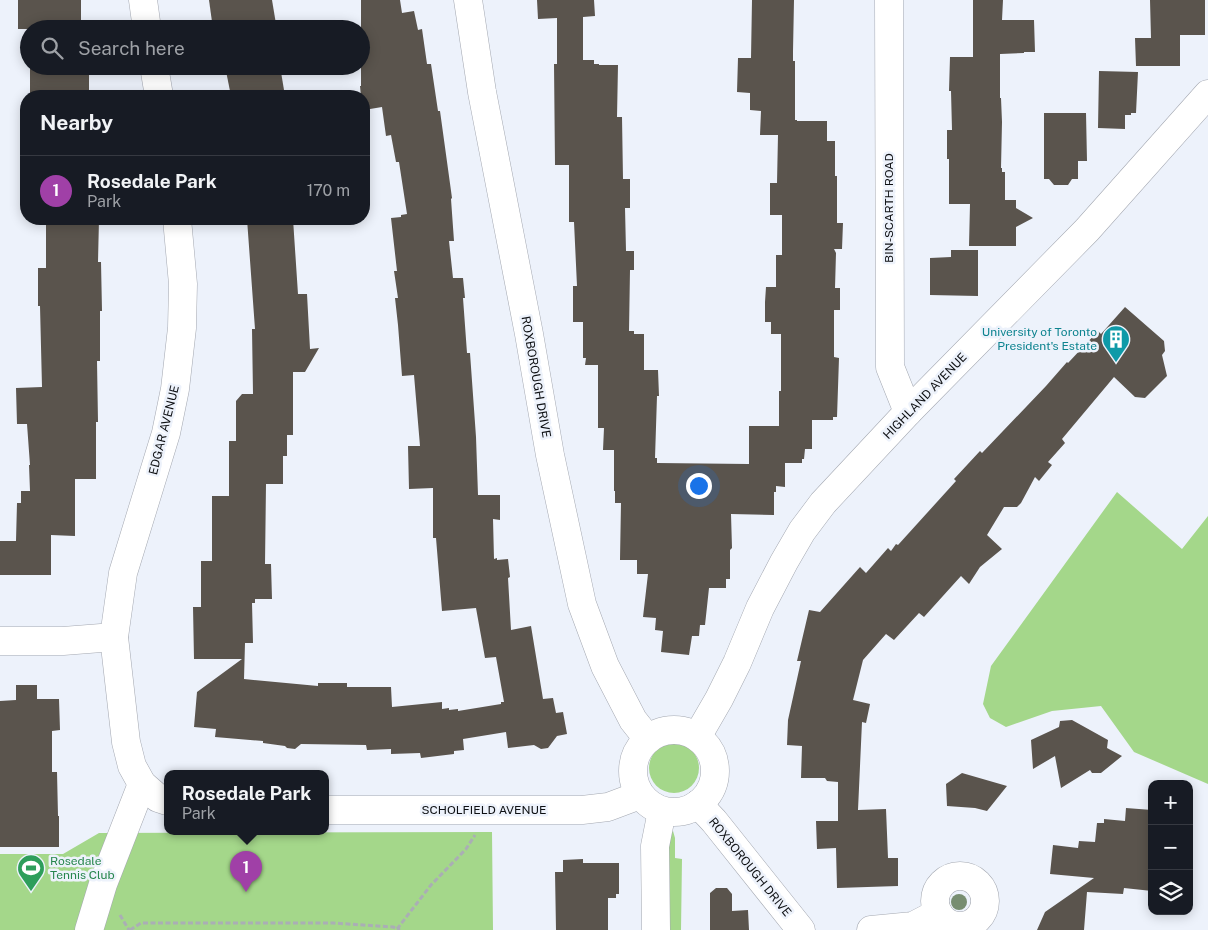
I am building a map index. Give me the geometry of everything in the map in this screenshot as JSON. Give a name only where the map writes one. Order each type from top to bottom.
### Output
[{"type":"street","points":[[143,0],[146,20]]},
{"type":"street","name":"ROXBOROUGH DRIVE","points":[[468,0],[482,92],[529,334],[550,455],[582,604],[605,666],[633,720],[648,739]]},
{"type":"street","name":"BIN-SCARTH ROAD","points":[[888,0],[890,367],[908,412]]},
{"type":"street","points":[[156,75],[158,90]]},
{"type":"street","name":"HIGHLAND AVENUE","points":[[697,737],[737,663],[760,608],[784,562],[802,531],[823,503],[908,412],[1087,230],[1208,94]]},
{"type":"street","name":"EDGAR AVENUE","points":[[114,637],[124,573],[166,433],[175,389],[182,328],[183,284],[178,225]]},
{"type":"street","points":[[0,641],[63,641],[114,637],[126,742],[132,766],[142,784],[158,798],[164,800]]},
{"type":"street","points":[[672,730],[685,732],[697,737],[707,746],[713,757],[715,770],[713,783],[708,795],[698,804],[687,810],[675,812],[662,810],[646,802],[635,784],[633,772],[634,760],[640,748],[648,739],[672,730]]},
{"type":"street","points":[[90,930],[103,884],[142,784]]},
{"type":"street","name":"SCHOLFIELD AVENUE","points":[[329,810],[590,809],[608,807],[640,795]]},
{"type":"street","name":"ROXBOROUGH DRIVE","points":[[698,804],[714,821],[801,930]]},
{"type":"street","points":[[656,930],[655,846],[662,810]]},
{"type":"street","points":[[871,930],[913,926],[938,913]]},
{"type":"path","points":[[130,930],[141,923],[333,923],[393,927],[398,929],[431,886],[466,849],[493,810]]},
{"type":"green space","points":[[1117,492],[1182,549],[1208,516],[1208,784],[1134,752],[1101,706],[1052,711],[1006,727],[990,718],[983,704],[991,666]]},
{"type":"green space","points":[[674,743],[684,745],[692,750],[697,758],[699,768],[697,778],[692,786],[684,791],[674,793],[664,791],[656,786],[651,778],[649,768],[651,758],[656,750],[664,745]]},
{"type":"green space","points":[[673,831],[675,858],[682,859],[681,930],[665,930],[666,836]]},
{"type":"green space","points":[[329,832],[492,832],[493,930],[0,930],[0,854],[63,854],[99,833],[329,835]]},
{"type":"building","points":[[18,0],[81,0],[81,20],[20,20],[20,29],[18,29]]},
{"type":"building","points":[[209,0],[272,0],[275,20],[212,20]]},
{"type":"building","points":[[361,0],[400,0],[402,13],[414,11],[418,30],[422,29],[427,64],[431,64],[438,111],[440,111],[452,198],[454,241],[449,241],[453,278],[463,278],[467,353],[470,353],[476,437],[478,495],[500,495],[500,520],[493,519],[494,559],[508,559],[511,630],[531,626],[543,699],[553,698],[556,713],[563,712],[567,734],[557,736],[548,748],[541,749],[534,745],[508,748],[506,732],[463,739],[464,750],[454,751],[454,754],[421,758],[420,753],[391,754],[391,749],[367,750],[366,745],[301,744],[295,749],[287,748],[285,746],[263,743],[263,741],[215,737],[216,729],[194,727],[197,692],[242,659],[194,659],[193,607],[201,607],[201,561],[212,561],[212,496],[229,496],[229,441],[236,441],[236,401],[242,394],[253,394],[252,329],[255,329],[247,225],[293,225],[298,294],[307,294],[310,349],[319,348],[305,372],[293,372],[293,435],[287,435],[287,456],[283,456],[283,484],[266,484],[265,564],[271,564],[272,599],[255,599],[255,603],[252,603],[253,643],[245,643],[244,679],[318,686],[318,683],[347,683],[347,687],[391,687],[392,707],[442,702],[442,709],[458,709],[458,711],[504,702],[496,657],[485,658],[476,608],[442,611],[436,538],[433,538],[433,488],[409,489],[408,446],[420,446],[414,375],[402,376],[395,298],[398,298],[394,271],[397,271],[391,218],[407,214],[399,162],[396,162],[391,135],[386,136],[382,107],[370,109],[370,90],[360,90],[361,75],[370,75],[370,20],[361,20]]},
{"type":"building","points":[[537,0],[594,0],[595,16],[583,17],[583,60],[594,60],[594,64],[599,65],[618,65],[617,117],[622,117],[623,179],[630,179],[630,208],[625,208],[626,251],[634,251],[634,270],[630,270],[629,331],[634,331],[634,334],[644,334],[644,370],[658,370],[659,396],[657,396],[655,458],[657,458],[657,463],[749,464],[749,426],[779,426],[781,334],[771,334],[771,322],[765,322],[766,287],[776,287],[776,255],[782,255],[782,215],[770,215],[770,183],[777,183],[778,135],[760,135],[761,111],[750,110],[750,93],[737,92],[738,58],[751,58],[752,0],[794,0],[793,61],[795,61],[795,120],[827,121],[827,141],[835,141],[837,223],[843,223],[842,249],[834,249],[836,253],[835,288],[840,288],[840,310],[834,310],[834,357],[839,358],[837,417],[833,417],[833,420],[812,420],[812,449],[805,449],[802,463],[785,463],[785,487],[776,486],[776,492],[774,492],[774,515],[731,514],[732,548],[730,550],[730,579],[726,579],[726,588],[709,588],[705,625],[700,625],[699,636],[692,636],[689,655],[661,652],[663,631],[655,630],[656,618],[643,617],[648,574],[637,574],[637,560],[620,560],[621,503],[615,503],[614,450],[603,450],[604,428],[598,428],[598,365],[585,365],[586,358],[583,358],[583,322],[573,322],[573,286],[577,286],[574,222],[569,222],[569,165],[555,165],[554,64],[557,64],[557,18],[538,19]]},
{"type":"building","points":[[973,0],[1003,0],[1002,20],[1034,20],[1035,52],[1000,54],[1001,168],[1002,172],[1005,172],[1005,200],[1016,200],[1016,208],[1033,218],[1016,227],[1016,246],[969,246],[970,204],[949,204],[947,130],[952,130],[951,91],[949,91],[950,57],[973,57]]},
{"type":"building","points":[[1150,0],[1205,0],[1205,35],[1180,35],[1180,66],[1136,66],[1135,38],[1151,38]]},
{"type":"building","points":[[1099,71],[1138,72],[1136,113],[1125,115],[1125,129],[1098,128]]},
{"type":"building","points":[[30,75],[89,75],[89,90],[30,90]]},
{"type":"building","points":[[227,75],[282,75],[284,90],[230,90]]},
{"type":"building","points":[[1044,113],[1086,113],[1087,161],[1078,161],[1078,179],[1072,179],[1068,185],[1054,185],[1049,179],[1044,179]]},
{"type":"building","points":[[46,225],[99,225],[98,262],[101,262],[102,311],[100,311],[100,361],[97,361],[98,422],[96,422],[96,479],[75,479],[75,536],[51,535],[51,575],[0,575],[0,541],[16,541],[17,503],[21,503],[21,491],[30,491],[27,424],[17,424],[16,388],[42,387],[38,268],[46,268]]},
{"type":"building","points":[[951,250],[978,250],[978,296],[930,295],[930,258],[951,257]]},
{"type":"building","points":[[1125,307],[1164,341],[1165,351],[1162,355],[1167,376],[1145,398],[1135,397],[1114,377],[1062,439],[1065,443],[1048,462],[1052,465],[1039,481],[1035,477],[1021,503],[1017,507],[1004,507],[987,535],[1002,549],[980,567],[969,584],[961,576],[924,617],[919,613],[894,640],[886,634],[863,660],[853,700],[870,704],[866,723],[862,722],[858,810],[886,809],[888,858],[898,858],[898,886],[837,888],[836,848],[817,849],[816,821],[838,821],[838,782],[827,781],[825,778],[801,778],[802,746],[787,745],[788,720],[801,661],[797,661],[809,610],[820,612],[860,567],[866,573],[888,548],[891,551],[896,544],[898,545],[956,481],[954,479],[980,451],[982,453],[1067,362],[1098,331],[1101,334]]},
{"type":"building","points":[[16,685],[37,685],[37,699],[59,699],[60,730],[52,731],[52,772],[57,772],[59,847],[0,847],[0,701],[16,700]]},
{"type":"building","points":[[1072,720],[1108,740],[1107,748],[1122,756],[1101,773],[1092,773],[1090,770],[1061,788],[1055,756],[1033,769],[1031,740],[1059,727],[1060,721]]},
{"type":"building","points":[[962,773],[1007,786],[987,811],[947,806],[946,784]]},
{"type":"building","points":[[1126,808],[1148,810],[1148,891],[1124,888],[1123,894],[1087,892],[1084,930],[1037,930],[1045,912],[1094,878],[1050,874],[1053,845],[1078,848],[1079,841],[1095,842],[1097,823],[1104,823],[1104,819],[1125,821]]},
{"type":"building","points":[[583,859],[583,863],[619,863],[619,894],[616,894],[616,898],[608,898],[608,930],[556,930],[555,872],[563,872],[563,860]]},
{"type":"building","points":[[716,888],[727,888],[732,894],[732,911],[748,910],[749,930],[710,930],[710,893]]},
{"type":"place","name":"University of Toronto President's Estate","points":[[1116,363]]},
{"type":"place","name":"Rosedale Tennis Club","points":[[31,892]]},
{"type":"place","name":"Rosedale Park","points":[[246,892]]}]
